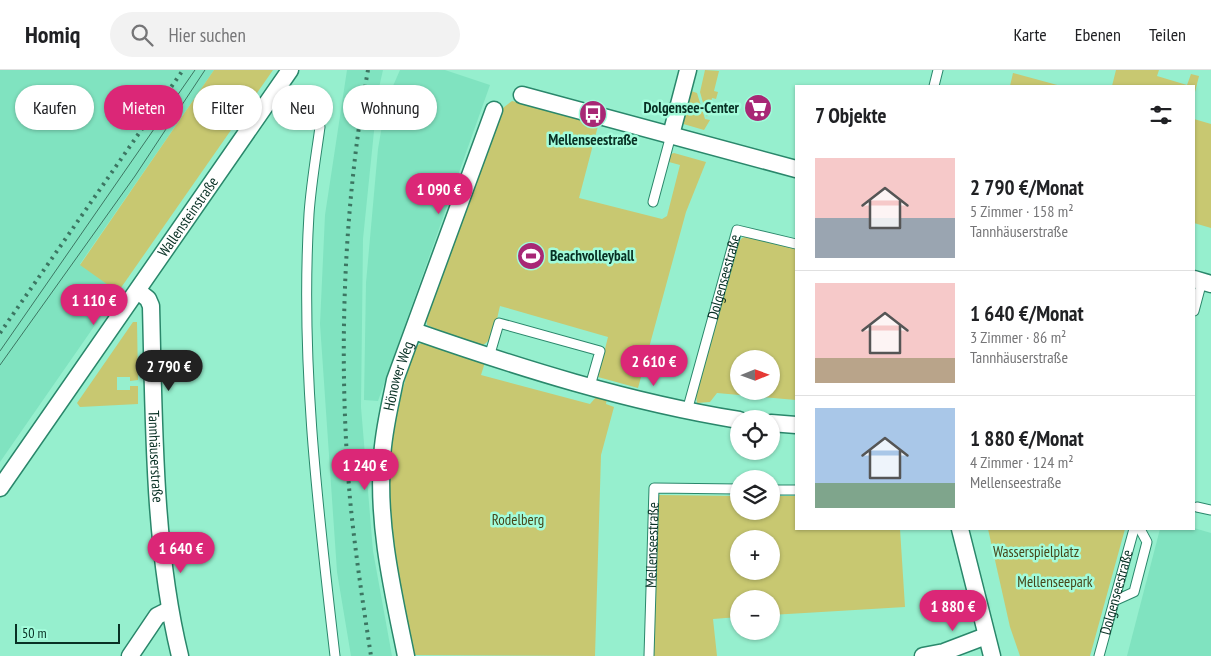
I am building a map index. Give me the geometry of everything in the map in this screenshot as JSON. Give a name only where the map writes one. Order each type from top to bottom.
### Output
[{"type":"street","name":"Wallensteinstraße","points":[[0,488],[290,70]]},
{"type":"street","points":[[670,135],[688,70]]},
{"type":"street","points":[[522,95],[795,169]]},
{"type":"street","name":"Hönower Weg","points":[[406,656],[387,556],[381,491],[381,466],[387,421],[395,380],[494,110]]},
{"type":"street","name":"Tannhäuserstraße","points":[[138,291],[148,299],[150,306],[156,458],[169,610],[180,656]]},
{"type":"street","points":[[414,331],[489,357],[590,386],[687,412],[730,419]]},
{"type":"street","points":[[780,424],[795,425]]},
{"type":"street","points":[[960,530],[992,656]]},
{"type":"street","points":[[130,656],[157,616],[169,610]]},
{"type":"street","points":[[931,655],[986,636]]},
{"type":"lane","points":[[934,85],[938,70]]},
{"type":"lane","points":[[320,130],[309,213],[307,339],[312,445],[335,656]]},
{"type":"lane","points":[[652,202],[670,135]]},
{"type":"lane","name":"Dolgenseestraße","points":[[687,412],[737,230],[795,244]]},
{"type":"lane","points":[[1195,306],[1202,281]]},
{"type":"lane","points":[[489,357],[499,323],[600,351],[590,386]]},
{"type":"lane","name":"Mellenseestraße","points":[[649,656],[654,488],[730,489]]},
{"type":"lane","points":[[780,490],[795,490]]},
{"type":"lane","points":[[1197,507],[1211,510]]},
{"type":"lane","name":"Dolgenseestraße","points":[[1099,656],[1134,530]]},
{"type":"lane","points":[[1114,601],[1134,592],[1147,542],[1141,530]]},
{"type":"shaded area","points":[[0,70],[214,70],[204,85],[193,85],[193,100],[183,115],[183,85],[104,85],[104,130],[173,130],[80,264],[118,292],[0,462]]},
{"type":"shaded area","points":[[347,70],[383,70],[380,85],[345,85]]},
{"type":"shaded area","points":[[400,70],[445,70],[490,85],[378,401],[364,400],[366,283],[381,130],[437,130],[437,85],[393,85]]},
{"type":"shaded area","points":[[343,96],[343,130],[374,130],[363,239],[361,407],[373,551],[392,656],[351,656],[337,572],[320,324],[325,215]]},
{"type":"shaded area","points":[[1195,528],[1211,533],[1211,656],[1127,656],[1160,530],[1195,530]]},
{"type":"green space","points":[[214,70],[273,70],[262,86],[204,85]]},
{"type":"green space","points":[[705,70],[719,71],[714,91],[718,92],[716,99],[712,98],[707,117],[700,92]]},
{"type":"green space","points":[[1116,70],[1159,70],[1157,76],[1187,85],[1112,85]]},
{"type":"green space","points":[[1013,73],[1057,85],[1010,85]]},
{"type":"green space","points":[[1191,74],[1199,76],[1195,92],[1195,85],[1187,85]]},
{"type":"green space","points":[[688,90],[697,93],[705,119],[710,120],[704,130],[680,123]]},
{"type":"green space","points":[[193,101],[193,130],[231,130],[118,292],[80,265],[173,130],[183,130],[183,115]]},
{"type":"green space","points":[[512,101],[599,122],[579,198],[662,219],[667,216],[680,165],[669,162],[671,154],[674,153],[706,162],[686,212],[638,388],[598,377],[608,337],[500,306],[491,337],[483,345],[477,347],[427,325],[426,317],[497,116]]},
{"type":"green space","points":[[1195,119],[1211,124],[1211,228],[1195,223]]},
{"type":"green space","points":[[749,235],[795,248],[795,400],[780,399],[780,350],[730,350],[730,394],[717,393],[710,402],[697,403],[696,396],[738,243],[742,238]]},
{"type":"green space","points":[[133,322],[137,322],[138,380],[130,381],[130,377],[117,377],[117,390],[130,390],[130,386],[138,386],[138,404],[80,407],[77,403]]},
{"type":"green space","name":"Rodelberg","points":[[426,341],[486,359],[481,375],[590,404],[597,396],[607,398],[606,404],[614,407],[601,455],[595,656],[413,655],[392,539],[389,480],[393,441],[404,383],[416,346]]},
{"type":"green space","points":[[659,495],[730,496],[730,520],[780,520],[780,496],[795,496],[795,530],[900,530],[905,607],[780,614],[780,590],[730,590],[730,618],[713,619],[717,656],[653,656]]},
{"type":"green space","name":"Mellenseepark","points":[[988,530],[1125,530],[1090,656],[1020,656],[1010,627]]},
{"type":"tram line","points":[[0,351],[195,70]]},
{"type":"tram line","points":[[0,365],[135,176],[205,70]]},
{"type":"railway","points":[[0,333],[183,70]]},
{"type":"railway","points":[[368,70],[353,176],[348,230],[345,284],[344,392],[350,499],[371,656]]},
{"type":"place","name":"Dolgensee-Center","points":[[758,108]]},
{"type":"place","name":"Mellenseestraße","points":[[593,114]]},
{"type":"place","name":"Beachvolleyball","points":[[531,256]]},
{"type":"park label","name":"Wasserspielplatz","points":[[1036,552]]}]
